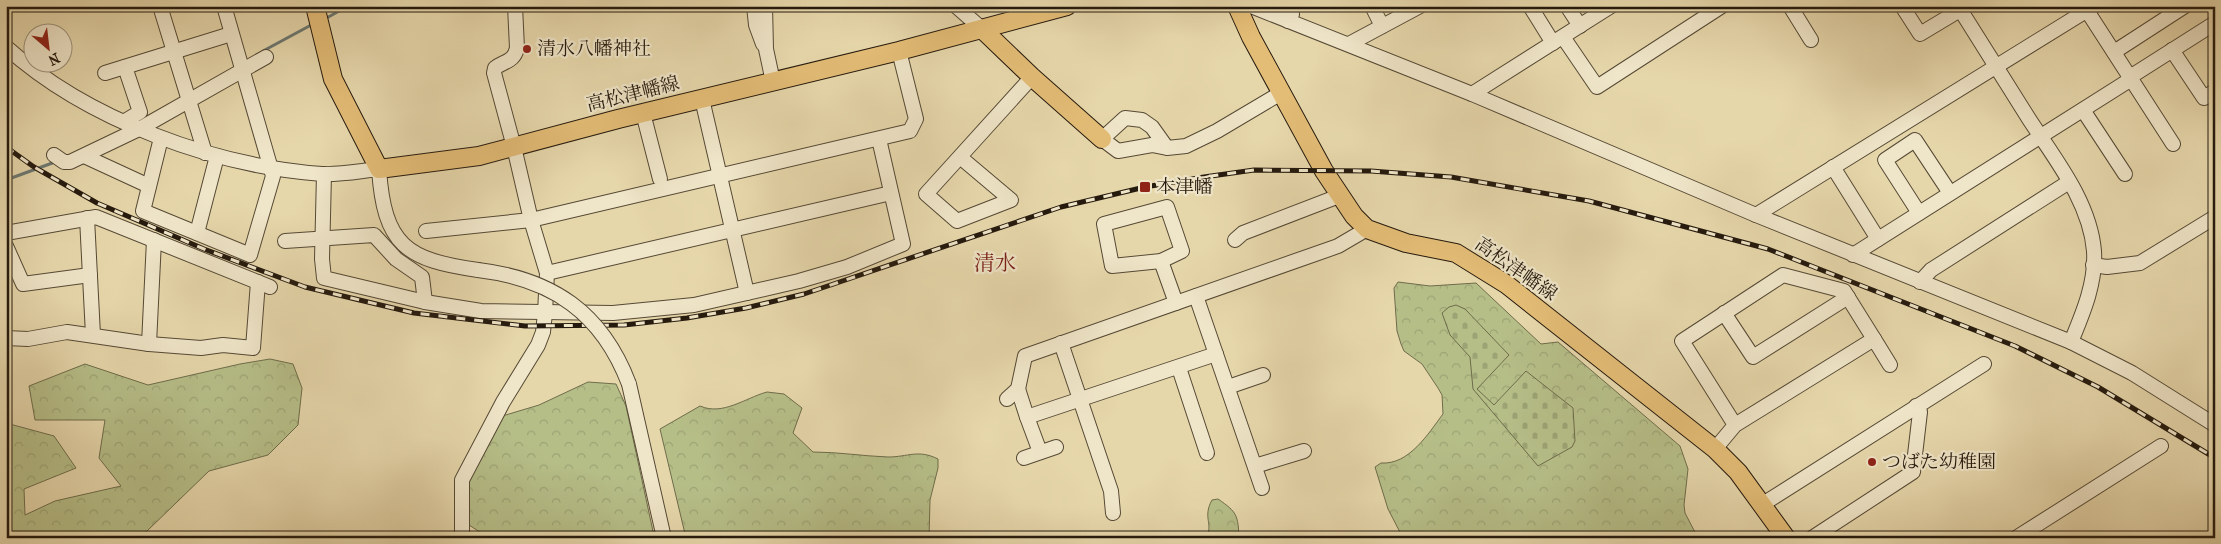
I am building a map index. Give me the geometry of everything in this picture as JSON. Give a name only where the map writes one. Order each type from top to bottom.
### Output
[{"type":"main road","name":"高松津幡線","points":[[378,169],[478,156],[643,113],[899,51],[1067,6]]},
{"type":"main road","name":"高松津幡線","points":[[1237,6],[1251,37],[1304,137],[1339,196],[1354,216],[1367,229],[1406,243],[1456,253],[1506,284],[1715,449],[1738,472],[1764,504],[1786,538]]},
{"type":"main road","points":[[317,16],[333,79],[378,169]]},
{"type":"main road","points":[[982,29],[1032,77],[1102,139]]},
{"type":"street","points":[[160,6],[188,96],[211,155],[198,233]]},
{"type":"street","points":[[161,138],[143,211],[250,255],[273,176],[240,67],[224,6]]},
{"type":"street","points":[[462,538],[460,489],[462,480],[503,402],[538,345],[543,332],[545,312],[547,273],[531,220],[494,73],[495,68],[512,59],[516,54],[515,6]]},
{"type":"street","points":[[754,6],[756,25],[766,49],[773,82]]},
{"type":"street","points":[[765,6],[766,49]]},
{"type":"street","points":[[956,6],[982,29]]},
{"type":"street","points":[[1251,6],[1472,94],[1756,215],[2071,342],[2132,373],[2212,418]]},
{"type":"street","points":[[1288,6],[1292,14],[1288,21]]},
{"type":"street","points":[[1372,6],[1382,26]]},
{"type":"street","points":[[1349,44],[1420,6]]},
{"type":"street","points":[[1530,6],[1597,87],[1722,6]]},
{"type":"street","points":[[1567,6],[1580,26]]},
{"type":"street","points":[[1472,94],[1611,6]]},
{"type":"street","points":[[1790,6],[1812,40]]},
{"type":"street","points":[[1902,6],[1920,34],[1959,8],[2079,199],[2088,224],[2094,252],[2088,296],[2071,342]]},
{"type":"street","points":[[1756,215],[2088,8],[2173,144]]},
{"type":"street","points":[[2114,52],[2179,8]]},
{"type":"street","points":[[1854,255],[2125,84],[2130,77],[2215,23]]},
{"type":"street","points":[[105,73],[231,34]]},
{"type":"street","points":[[6,47],[24,64],[80,100],[161,138],[211,155],[271,168],[324,174],[378,169],[384,211],[392,230],[411,250],[436,263],[515,276],[532,281],[549,289],[579,309],[604,336],[623,367],[629,384],[664,538]]},
{"type":"street","points":[[2172,50],[2204,98],[2215,91]]},
{"type":"street","points":[[426,232],[531,220],[910,131],[916,119],[899,51]]},
{"type":"street","points":[[58,158],[70,162],[84,156],[132,125],[240,67],[266,57]]},
{"type":"street","points":[[125,67],[140,112],[132,125]]},
{"type":"street","points":[[960,157],[1011,200],[957,221],[926,194],[1032,77]]},
{"type":"street","points":[[1167,148],[1152,127],[1142,120],[1125,118],[1102,139],[1118,151],[1152,145],[1167,148],[1186,146],[1217,132],[1281,93]]},
{"type":"street","points":[[702,99],[747,293]]},
{"type":"street","points":[[2083,110],[2125,174]]},
{"type":"street","points":[[643,113],[660,179]]},
{"type":"street","points":[[324,174],[322,239],[324,278],[425,302],[481,311],[622,312],[694,305],[799,281],[847,266],[903,244],[879,139]]},
{"type":"street","points":[[1919,213],[1885,160],[1915,140],[1950,193]]},
{"type":"street","points":[[84,156],[149,186]]},
{"type":"street","points":[[1833,167],[1878,239]]},
{"type":"street","points":[[1920,282],[1931,270],[2069,182]]},
{"type":"street","points":[[547,273],[891,193]]},
{"type":"street","points":[[1234,240],[1243,233],[1339,196]]},
{"type":"street","points":[[1167,206],[1182,251],[1161,260],[1112,266],[1104,224],[1167,206]]},
{"type":"street","points":[[6,233],[96,217],[264,284],[253,348],[223,345],[201,348],[149,344],[67,332],[28,339],[6,338]]},
{"type":"street","points":[[2093,265],[2107,267],[2140,263],[2215,217]]},
{"type":"street","points":[[87,218],[94,335]]},
{"type":"street","points":[[1040,452],[1018,389],[1026,356],[1338,246],[1367,229]]},
{"type":"street","points":[[285,240],[374,235],[396,259],[422,277],[425,302]]},
{"type":"street","points":[[149,344],[154,240]]},
{"type":"street","points":[[6,246],[23,284],[90,275]]},
{"type":"street","points":[[1161,260],[1176,303]]},
{"type":"street","points":[[1735,425],[1682,340],[1783,275],[1844,291],[1890,365]]},
{"type":"street","points":[[1196,296],[1262,488]]},
{"type":"street","points":[[1724,313],[1753,356],[1848,297]]},
{"type":"street","points":[[1715,449],[1735,425],[1874,339]]},
{"type":"street","points":[[1061,343],[1082,400],[1111,491],[1113,514]]},
{"type":"street","points":[[1027,417],[1179,368],[1216,354]]},
{"type":"street","points":[[1764,504],[1984,364]]},
{"type":"street","points":[[1179,368],[1207,453]]},
{"type":"street","points":[[1228,387],[1263,375]]},
{"type":"street","points":[[1007,399],[1018,389]]},
{"type":"street","points":[[1812,538],[1913,472],[1920,412],[1916,406]]},
{"type":"street","points":[[2016,538],[2161,446]]},
{"type":"street","points":[[1024,458],[1056,447]]},
{"type":"street","points":[[1255,466],[1304,451]]},
{"type":"green space","points":[[1398,282],[1430,286],[1476,283],[1541,344],[1558,342],[1680,446],[1688,469],[1684,505],[1685,513],[1698,538],[1403,538],[1388,509],[1375,467],[1381,463],[1391,462],[1409,454],[1424,439],[1443,414],[1442,395],[1438,388],[1422,364],[1404,351],[1401,344],[1397,331],[1394,288]]},
{"type":"green space","points":[[1456,305],[1465,309],[1509,355],[1477,389],[1494,405],[1526,371],[1573,408],[1575,441],[1572,447],[1538,466],[1473,389],[1470,357],[1450,335],[1442,313],[1449,307]]},
{"type":"green space","points":[[270,359],[293,364],[302,388],[298,425],[268,455],[209,471],[146,532],[88,538],[6,538],[6,423],[54,436],[76,468],[24,489],[25,515],[55,501],[121,486],[99,458],[105,420],[35,420],[29,386],[85,364],[148,385]]},
{"type":"green space","points":[[588,382],[616,384],[626,406],[654,536],[648,538],[489,538],[466,523],[464,484],[499,417],[539,405]]},
{"type":"green space","points":[[767,392],[784,394],[802,408],[793,433],[813,452],[888,457],[925,454],[938,459],[938,468],[930,500],[929,538],[686,538],[660,429],[700,406],[709,409],[726,408]]},
{"type":"green space","points":[[1218,499],[1233,511],[1237,519],[1239,538],[1206,538],[1209,529],[1209,506],[1212,500]]},
{"type":"waterway","points":[[323,20],[348,6]]},
{"type":"waterway","points":[[263,51],[313,24]]},
{"type":"waterway","points":[[6,180],[55,162]]},
{"type":"railway","points":[[6,147],[34,167],[97,203],[204,249],[305,287],[414,313],[525,326],[624,325],[687,318],[746,308],[804,294],[1061,207],[1145,187],[1204,177],[1254,170],[1371,171],[1451,177],[1589,201],[1768,249],[2015,346],[2098,387],[2215,458]]},
{"type":"place","name":"清水八幡神社","points":[[527,49]]},
{"type":"place","name":"本津幡","points":[[1145,187]]},
{"type":"place","name":"つばた幼稚園","points":[[1872,462]]},
{"type":"district","name":"清水","points":[[995,263]]}]
